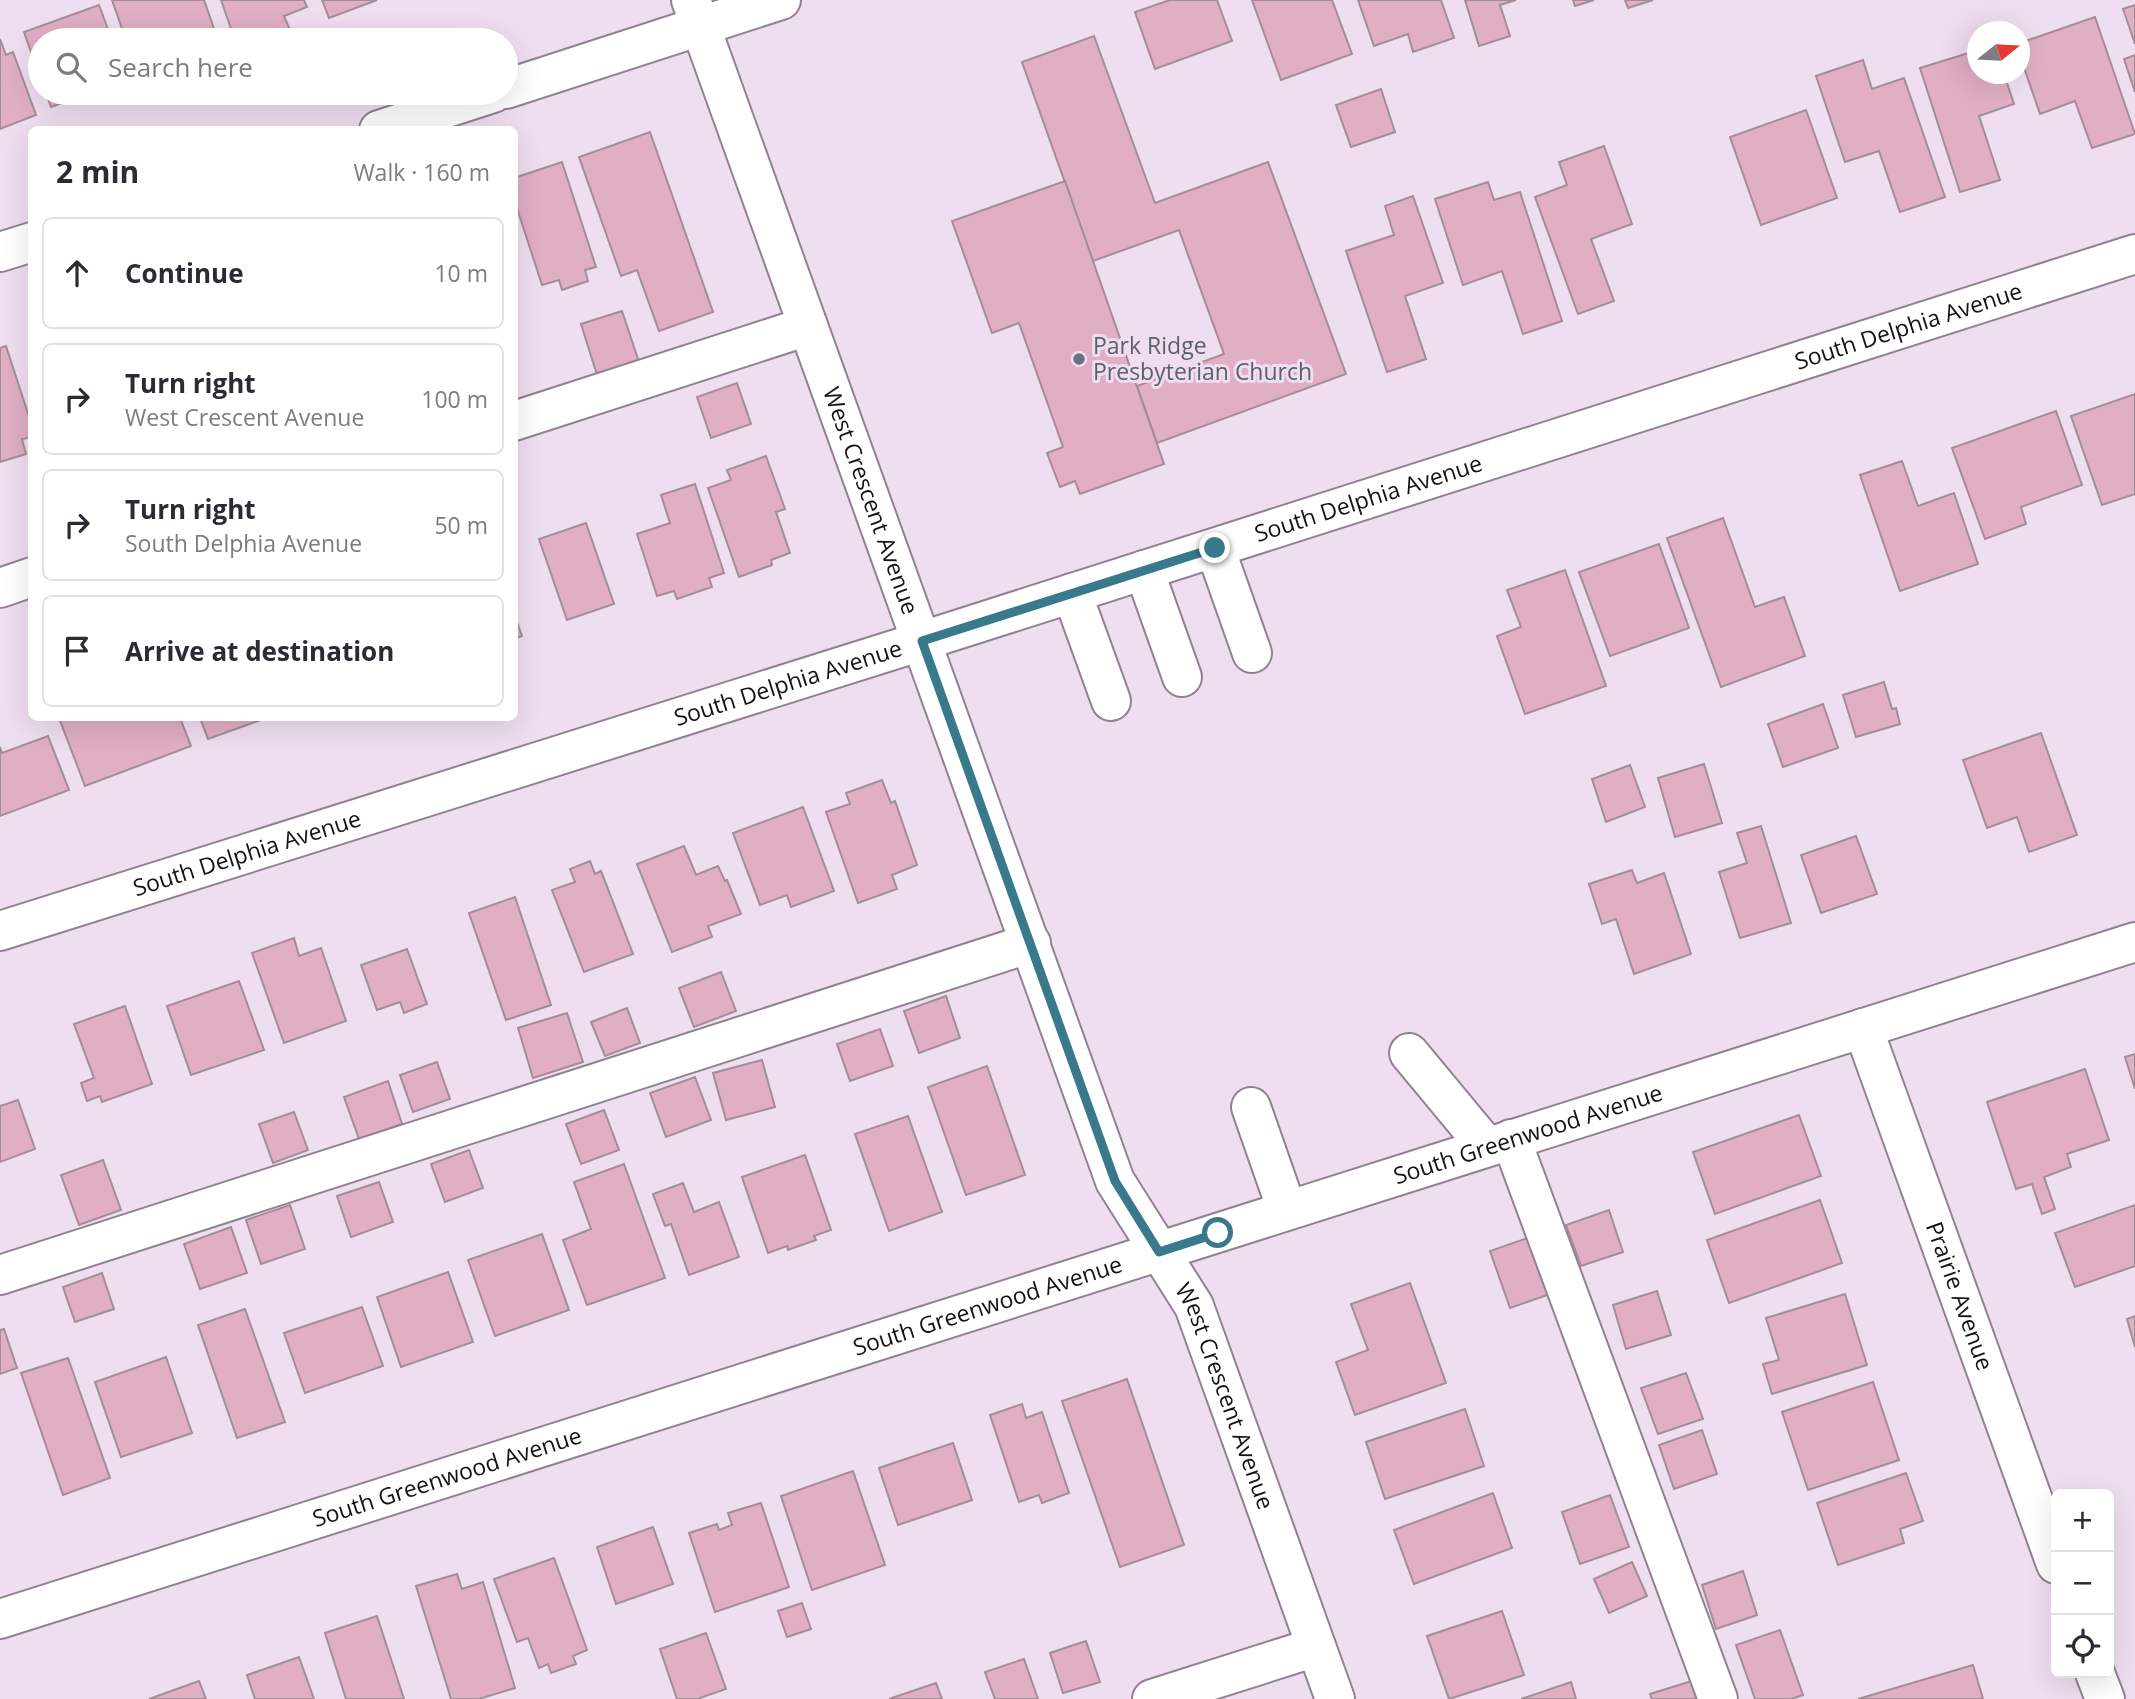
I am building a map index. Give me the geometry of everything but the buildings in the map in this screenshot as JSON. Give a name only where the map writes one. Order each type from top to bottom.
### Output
[{"type":"street","points":[[518,84],[696,13],[781,0]]},
{"type":"street","name":"West Crescent Avenue","points":[[696,13],[1115,1181],[1194,1306],[1335,1699]]},
{"type":"street","points":[[391,126],[456,105]]},
{"type":"street","points":[[0,252],[28,243]]},
{"type":"street","name":"South Delphia Avenue","points":[[0,931],[922,641],[2135,254]]},
{"type":"street","points":[[518,420],[808,326]]},
{"type":"street","points":[[1215,548],[1252,653]]},
{"type":"street","points":[[1144,570],[1182,677]]},
{"type":"street","points":[[0,587],[28,578]]},
{"type":"street","points":[[1072,593],[1111,701]]},
{"type":"street","name":"South Greenwood Avenue","points":[[0,1619],[2135,942]]},
{"type":"street","points":[[0,1275],[1031,943]]},
{"type":"street","name":"Prairie Avenue","points":[[1863,1028],[2052,1552]]},
{"type":"street","points":[[1409,1053],[1499,1143],[1718,1699]]},
{"type":"street","points":[[1251,1107],[1287,1210]]},
{"type":"street","points":[[1152,1699],[1316,1647]]},
{"type":"street","points":[[2097,1678],[2105,1699]]},
{"type":"place","name":"Park Ridge Presbyterian Church","points":[[1079,359]]},
{"type":"route","points":[[1215,548],[922,641],[1115,1181],[1159,1252],[1218,1233]]}]
